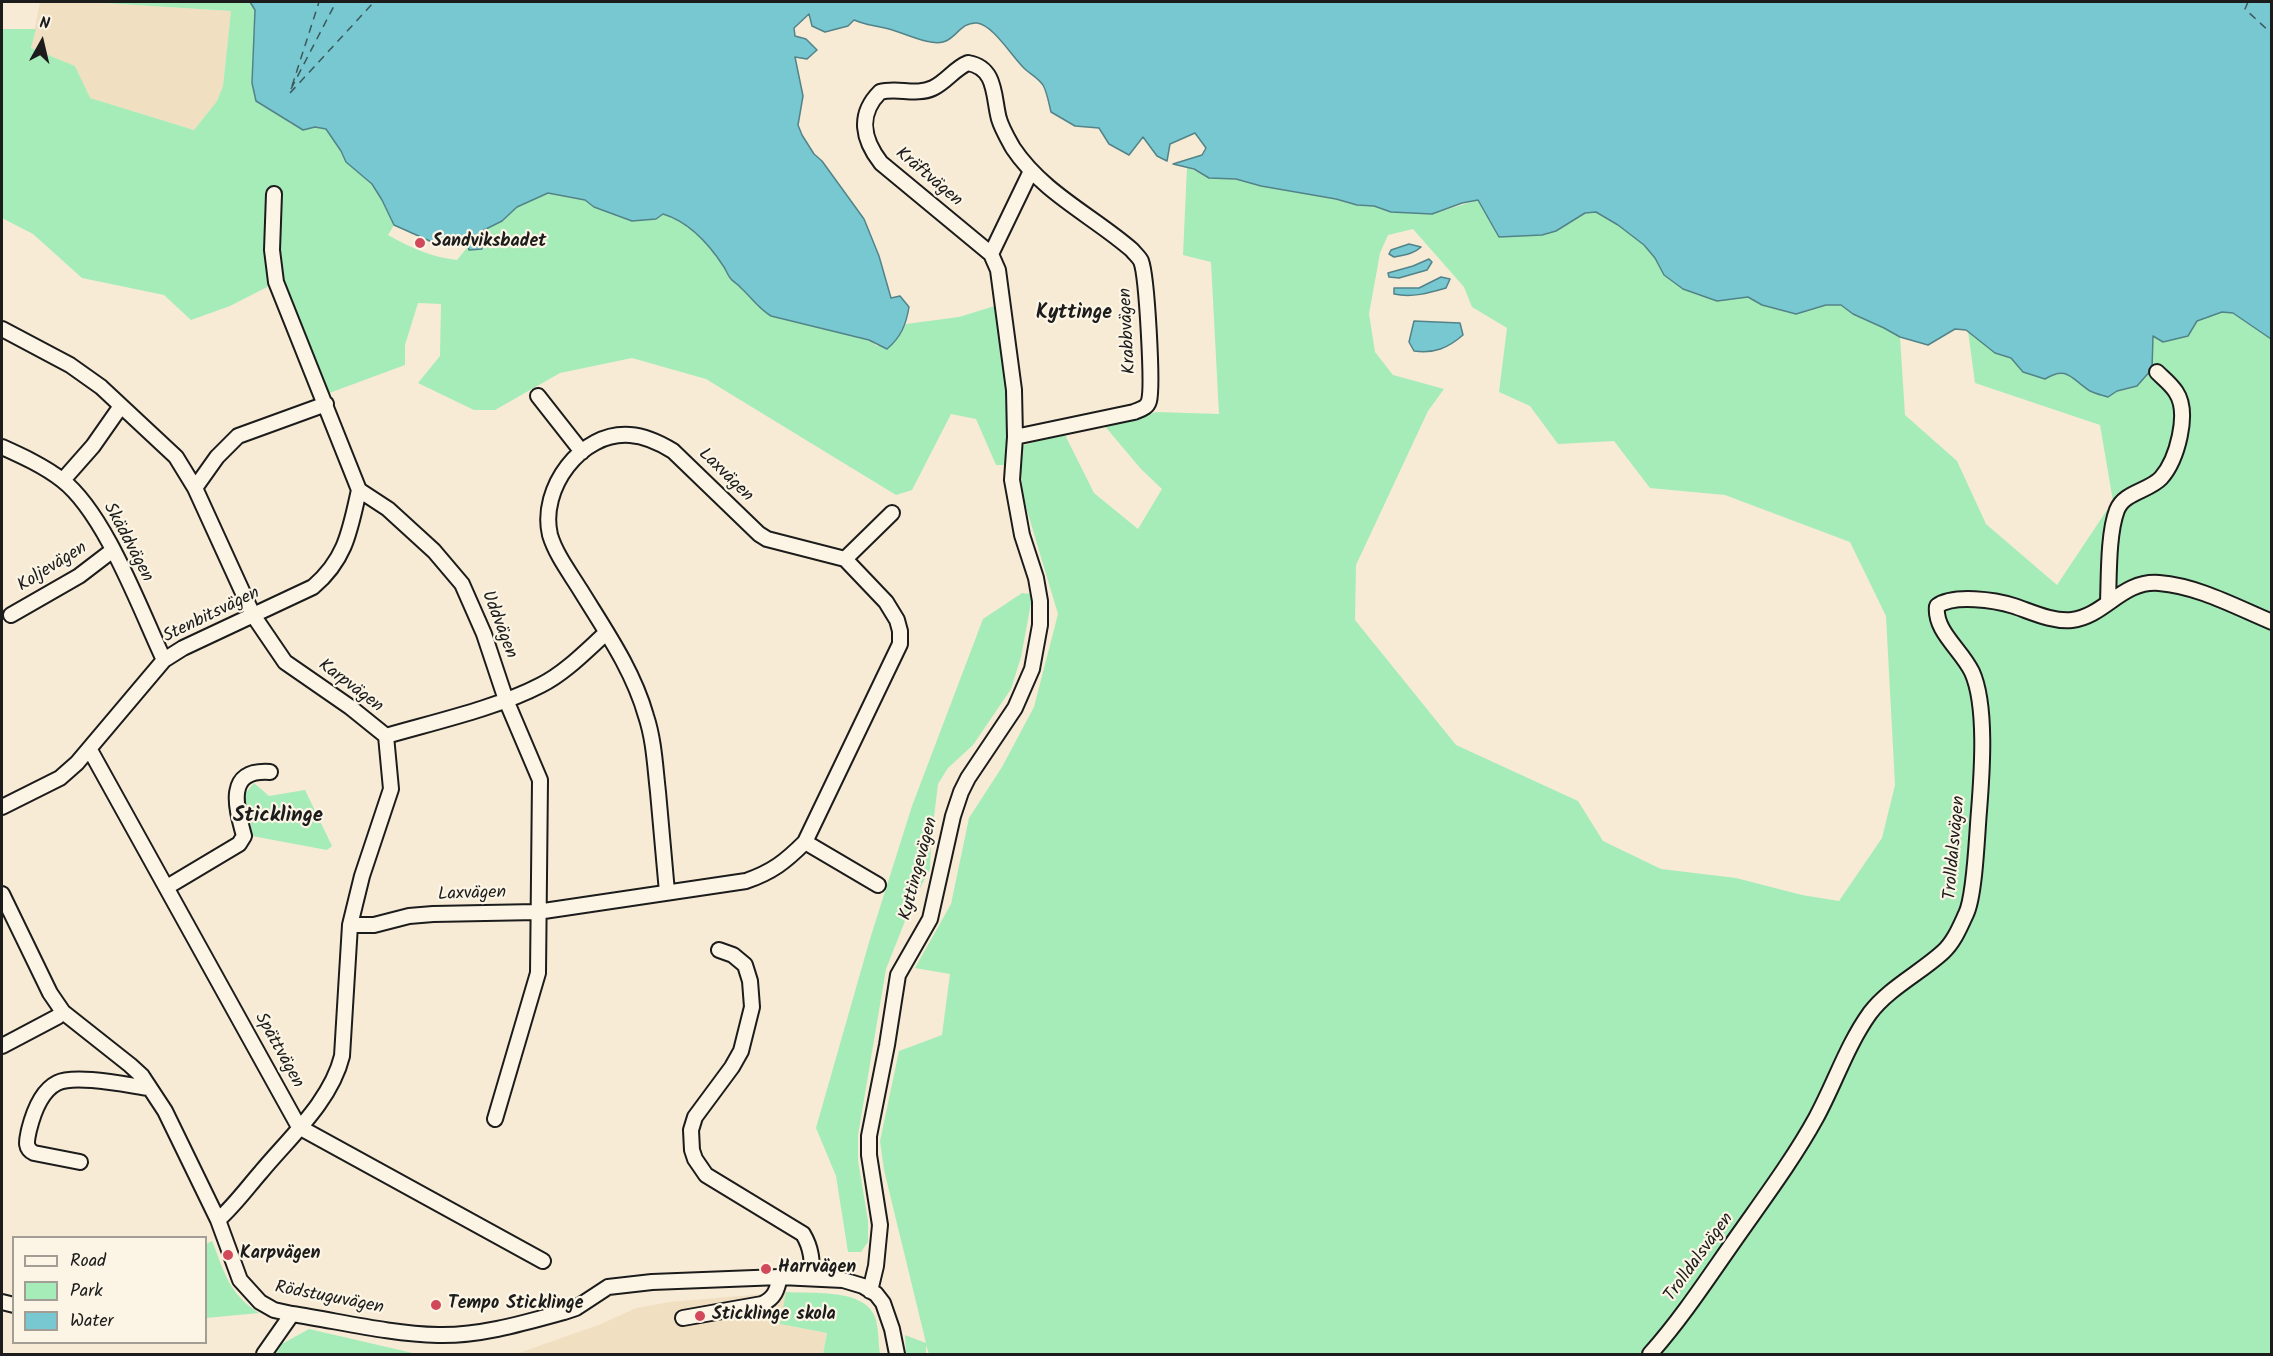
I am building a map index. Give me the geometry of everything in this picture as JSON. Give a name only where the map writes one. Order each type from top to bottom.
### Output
[{"type":"street","name":"Kräftvägen","points":[[991,254],[881,163],[872,152],[867,139],[865,115],[868,105],[880,92],[926,91],[934,88],[963,65],[975,64],[988,74],[999,120],[1010,142],[1031,171]]},
{"type":"street","points":[[1015,436],[1014,390],[998,270],[991,254],[1031,171]]},
{"type":"street","name":"Krabbvägen","points":[[1015,436],[1134,412],[1144,408],[1148,403],[1150,393],[1146,286],[1141,260],[1121,241],[1051,190],[1031,171]]},
{"type":"street","points":[[274,194],[272,250],[276,282],[359,490]]},
{"type":"street","name":"Karpvägen","points":[[2,329],[70,365],[101,387],[176,457],[195,488],[253,615],[285,662],[350,707],[386,736],[391,789],[362,876],[350,925],[341,1062],[334,1079],[299,1127],[218,1220]]},
{"type":"street","points":[[2108,602],[2109,564],[2117,511],[2123,501],[2160,479],[2174,455],[2183,417],[2176,391],[2157,372]]},
{"type":"street","points":[[538,396],[582,452]]},
{"type":"street","points":[[195,488],[217,457],[237,436],[326,405]]},
{"type":"street","points":[[63,480],[93,446],[121,406]]},
{"type":"street","name":"Laxvägen","points":[[350,925],[374,925],[409,916],[433,914],[537,912],[746,881],[784,863],[805,842],[900,644],[897,620],[892,611],[845,559],[781,543],[759,534],[689,465],[659,442],[630,435],[614,436],[599,441],[582,452],[560,475],[549,506],[548,519],[555,549],[629,672],[640,696],[653,745],[667,892]]},
{"type":"street","name":"Kyttingevägen","points":[[870,1291],[876,1266],[880,1225],[869,1155],[869,1136],[898,975],[930,920],[952,816],[961,792],[1015,708],[1032,669],[1037,648],[1040,601],[1036,578],[1017,513],[1012,480],[1015,436]]},
{"type":"street","name":"Skäddvägen","points":[[2,447],[63,480],[88,506],[113,550],[164,660]]},
{"type":"street","name":"Stenbitsvägen","points":[[2,807],[60,778],[90,750],[164,660],[183,648],[313,587],[334,567],[350,532],[359,490]]},
{"type":"street","name":"Uddvägen","points":[[359,490],[396,516],[457,576],[471,602],[506,700],[540,780],[538,973],[495,1119]]},
{"type":"street","points":[[845,559],[892,513]]},
{"type":"street","name":"Koljevägen","points":[[11,615],[79,576],[113,550]]},
{"type":"street","name":"Trolldalsvägen","points":[[1650,1354],[1704,1285],[1787,1164],[1816,1118],[1871,1012],[1890,993],[1944,951],[1954,938],[1968,910],[1979,808],[1982,712],[1973,673],[1964,657],[1941,628],[1937,619],[1937,606],[1942,602],[1953,600],[1977,600],[2012,606],[2043,616],[2071,620],[2085,616],[2133,586],[2145,582],[2180,586],[2271,622]]},
{"type":"street","points":[[386,736],[506,700],[542,685],[606,633]]},
{"type":"street","name":"Spättvägen","points":[[90,750],[299,1127]]},
{"type":"street","points":[[166,887],[239,843],[243,836],[235,792],[248,775],[259,771],[270,772]]},
{"type":"street","points":[[805,842],[878,885]]},
{"type":"street","name":"Rödstuguvägen","points":[[2,894],[50,993],[63,1012],[142,1076],[173,1126],[218,1220],[240,1281],[250,1294],[274,1310],[416,1334],[439,1335],[471,1333],[564,1312],[576,1308],[608,1287],[689,1279],[780,1276],[843,1280],[870,1291]]},
{"type":"street","points":[[719,950],[734,954],[745,965],[750,981],[752,1007],[741,1051],[695,1118],[691,1130],[692,1150],[706,1175],[789,1223],[803,1234],[810,1245],[812,1278]]},
{"type":"street","points":[[2,1046],[63,1012]]},
{"type":"street","points":[[80,1162],[34,1154],[29,1151],[26,1144],[30,1126],[42,1096],[48,1089],[56,1083],[79,1079],[149,1088]]},
{"type":"street","points":[[299,1127],[543,1261]]},
{"type":"street","points":[[683,1318],[762,1304],[771,1300],[777,1292],[780,1276]]},
{"type":"street","points":[[870,1291],[883,1303],[889,1317],[897,1354]]},
{"type":"street","points":[[264,1354],[292,1314]]},
{"type":"shaded area","points":[[40,2],[88,2],[231,11],[223,86],[217,101],[194,130],[89,98],[75,66],[31,48]]},
{"type":"shaded area","name":"Sticklinge skola","points":[[786,1292],[781,1324],[827,1333],[823,1354],[516,1354],[601,1324],[636,1308],[670,1302]]},
{"type":"green space","points":[[88,2],[250,2],[255,10],[252,83],[268,109],[278,113],[291,124],[326,129],[346,162],[372,184],[382,200],[394,225],[388,235],[430,254],[457,260],[480,232],[502,221],[517,207],[548,193],[586,200],[594,207],[631,221],[656,219],[662,214],[681,222],[705,242],[725,268],[730,279],[771,316],[869,340],[877,346],[899,337],[906,324],[959,317],[998,305],[1008,382],[1006,465],[996,465],[976,419],[951,414],[912,490],[896,495],[706,379],[632,358],[560,373],[495,410],[474,410],[418,383],[440,356],[441,304],[418,303],[405,345],[405,365],[313,399],[271,285],[230,306],[191,320],[164,295],[82,278],[33,234],[2,218],[2,29],[36,29],[31,48],[75,66],[90,98],[194,130],[217,101],[223,86],[231,11]]},
{"type":"green space","points":[[1187,167],[1209,178],[1236,179],[1357,205],[1374,206],[1391,212],[1432,214],[1478,200],[1499,237],[1556,231],[1585,213],[1596,212],[1644,245],[1655,258],[1664,275],[1683,289],[1699,294],[1732,298],[1748,297],[1762,305],[1796,314],[1827,305],[1841,305],[1853,314],[1900,337],[1905,415],[1957,461],[1986,524],[2057,585],[2113,501],[2100,425],[1975,383],[1968,331],[1995,353],[2011,358],[2023,372],[2045,379],[2053,375],[2065,374],[2092,393],[2117,391],[2137,386],[2153,336],[2222,312],[2233,313],[2271,339],[2271,1354],[929,1354],[926,1345],[926,1354],[906,1354],[905,1335],[926,1343],[884,1170],[880,1141],[899,1051],[942,1035],[950,974],[915,968],[951,904],[969,818],[1002,767],[1034,707],[1058,614],[1023,497],[1021,446],[1064,433],[1094,493],[1138,529],[1162,489],[1141,469],[1103,424],[1143,417],[1156,412],[1219,414],[1211,262],[1183,255]],"holes":[[[1413,229],[1464,287],[1472,307],[1507,328],[1499,392],[1530,406],[1558,444],[1614,441],[1650,488],[1725,495],[1850,542],[1886,616],[1895,785],[1882,838],[1839,901],[1802,895],[1736,878],[1661,869],[1603,841],[1578,801],[1456,745],[1355,620],[1356,565],[1428,411],[1444,389],[1393,375],[1375,352],[1369,314],[1380,253],[1388,235]]]},
{"type":"green space","points":[[1022,593],[1031,594],[1031,603],[1021,657],[1011,689],[973,745],[948,768],[938,784],[930,869],[913,901],[886,969],[858,1135],[858,1160],[868,1221],[868,1242],[861,1252],[848,1252],[836,1176],[816,1128],[870,939],[912,806],[983,619]]},
{"type":"green space","points":[[254,783],[269,796],[305,790],[332,846],[327,850],[252,836],[250,819],[241,799]]},
{"type":"green space","points":[[212,1241],[224,1273],[234,1290],[240,1298],[259,1313],[207,1318],[207,1244]]},
{"type":"green space","points":[[786,1292],[836,1294],[860,1301],[875,1317],[880,1354],[823,1354],[827,1333],[780,1324]]},
{"type":"green space","points":[[309,1329],[417,1354],[276,1354],[280,1345]]},
{"type":"water","points":[[250,2],[2271,2],[2271,339],[2233,313],[2222,312],[2197,321],[2188,336],[2163,342],[2153,336],[2152,369],[2137,386],[2117,391],[2108,397],[2090,391],[2064,373],[2045,379],[2023,372],[2011,358],[1995,353],[1966,330],[1955,329],[1928,345],[1900,337],[1853,314],[1841,305],[1826,305],[1796,314],[1762,305],[1748,297],[1717,301],[1683,289],[1664,275],[1655,258],[1644,245],[1596,212],[1585,213],[1556,231],[1542,235],[1499,237],[1478,200],[1432,214],[1391,212],[1374,206],[1357,205],[1236,179],[1209,178],[1194,169],[1173,164],[1202,155],[1206,148],[1195,133],[1170,144],[1167,161],[1157,156],[1143,137],[1129,155],[1109,144],[1099,128],[1075,126],[1051,112],[1043,85],[1021,65],[997,36],[983,25],[972,23],[967,25],[950,39],[940,43],[854,20],[848,26],[825,32],[812,26],[809,14],[794,28],[795,36],[806,39],[817,50],[807,59],[795,57],[803,96],[798,125],[814,154],[822,161],[864,219],[879,256],[891,298],[900,296],[909,307],[902,330],[887,349],[869,340],[771,316],[732,280],[718,258],[698,235],[682,222],[663,214],[656,219],[632,221],[594,207],[585,200],[548,193],[517,207],[502,221],[480,232],[482,249],[469,250],[468,245],[432,242],[394,225],[372,184],[346,162],[326,129],[315,127],[303,130],[256,101],[252,83],[255,10]]},
{"type":"water","points":[[1409,244],[1421,247],[1405,255],[1394,257],[1389,254],[1391,250]]},
{"type":"water","points":[[1429,259],[1432,262],[1427,270],[1399,278],[1389,277],[1388,273]]},
{"type":"water","points":[[1441,277],[1450,279],[1446,288],[1414,295],[1394,294],[1394,288],[1419,288]]},
{"type":"water","points":[[1414,321],[1460,323],[1463,335],[1440,349],[1428,352],[1414,351],[1409,342]]},
{"type":"ferry route","points":[[292,86],[319,2]]},
{"type":"ferry route","points":[[291,89],[336,2]]},
{"type":"ferry route","points":[[290,93],[374,2]]},
{"type":"ferry route","points":[[2248,2],[2245,9],[2272,34]]},
{"type":"place","name":"Sandviksbadet","points":[[420,243]]},
{"type":"place","name":"Karpvägen","points":[[228,1255]]},
{"type":"place","name":"Harrvägen","points":[[766,1269]]},
{"type":"place","name":"Tempo Sticklinge","points":[[436,1305]]},
{"type":"place","name":"Sticklinge skola","points":[[700,1316]]},
{"type":"district","name":"Kyttinge","points":[[1074,315]]},
{"type":"district","name":"Sticklinge","points":[[278,817]]}]
